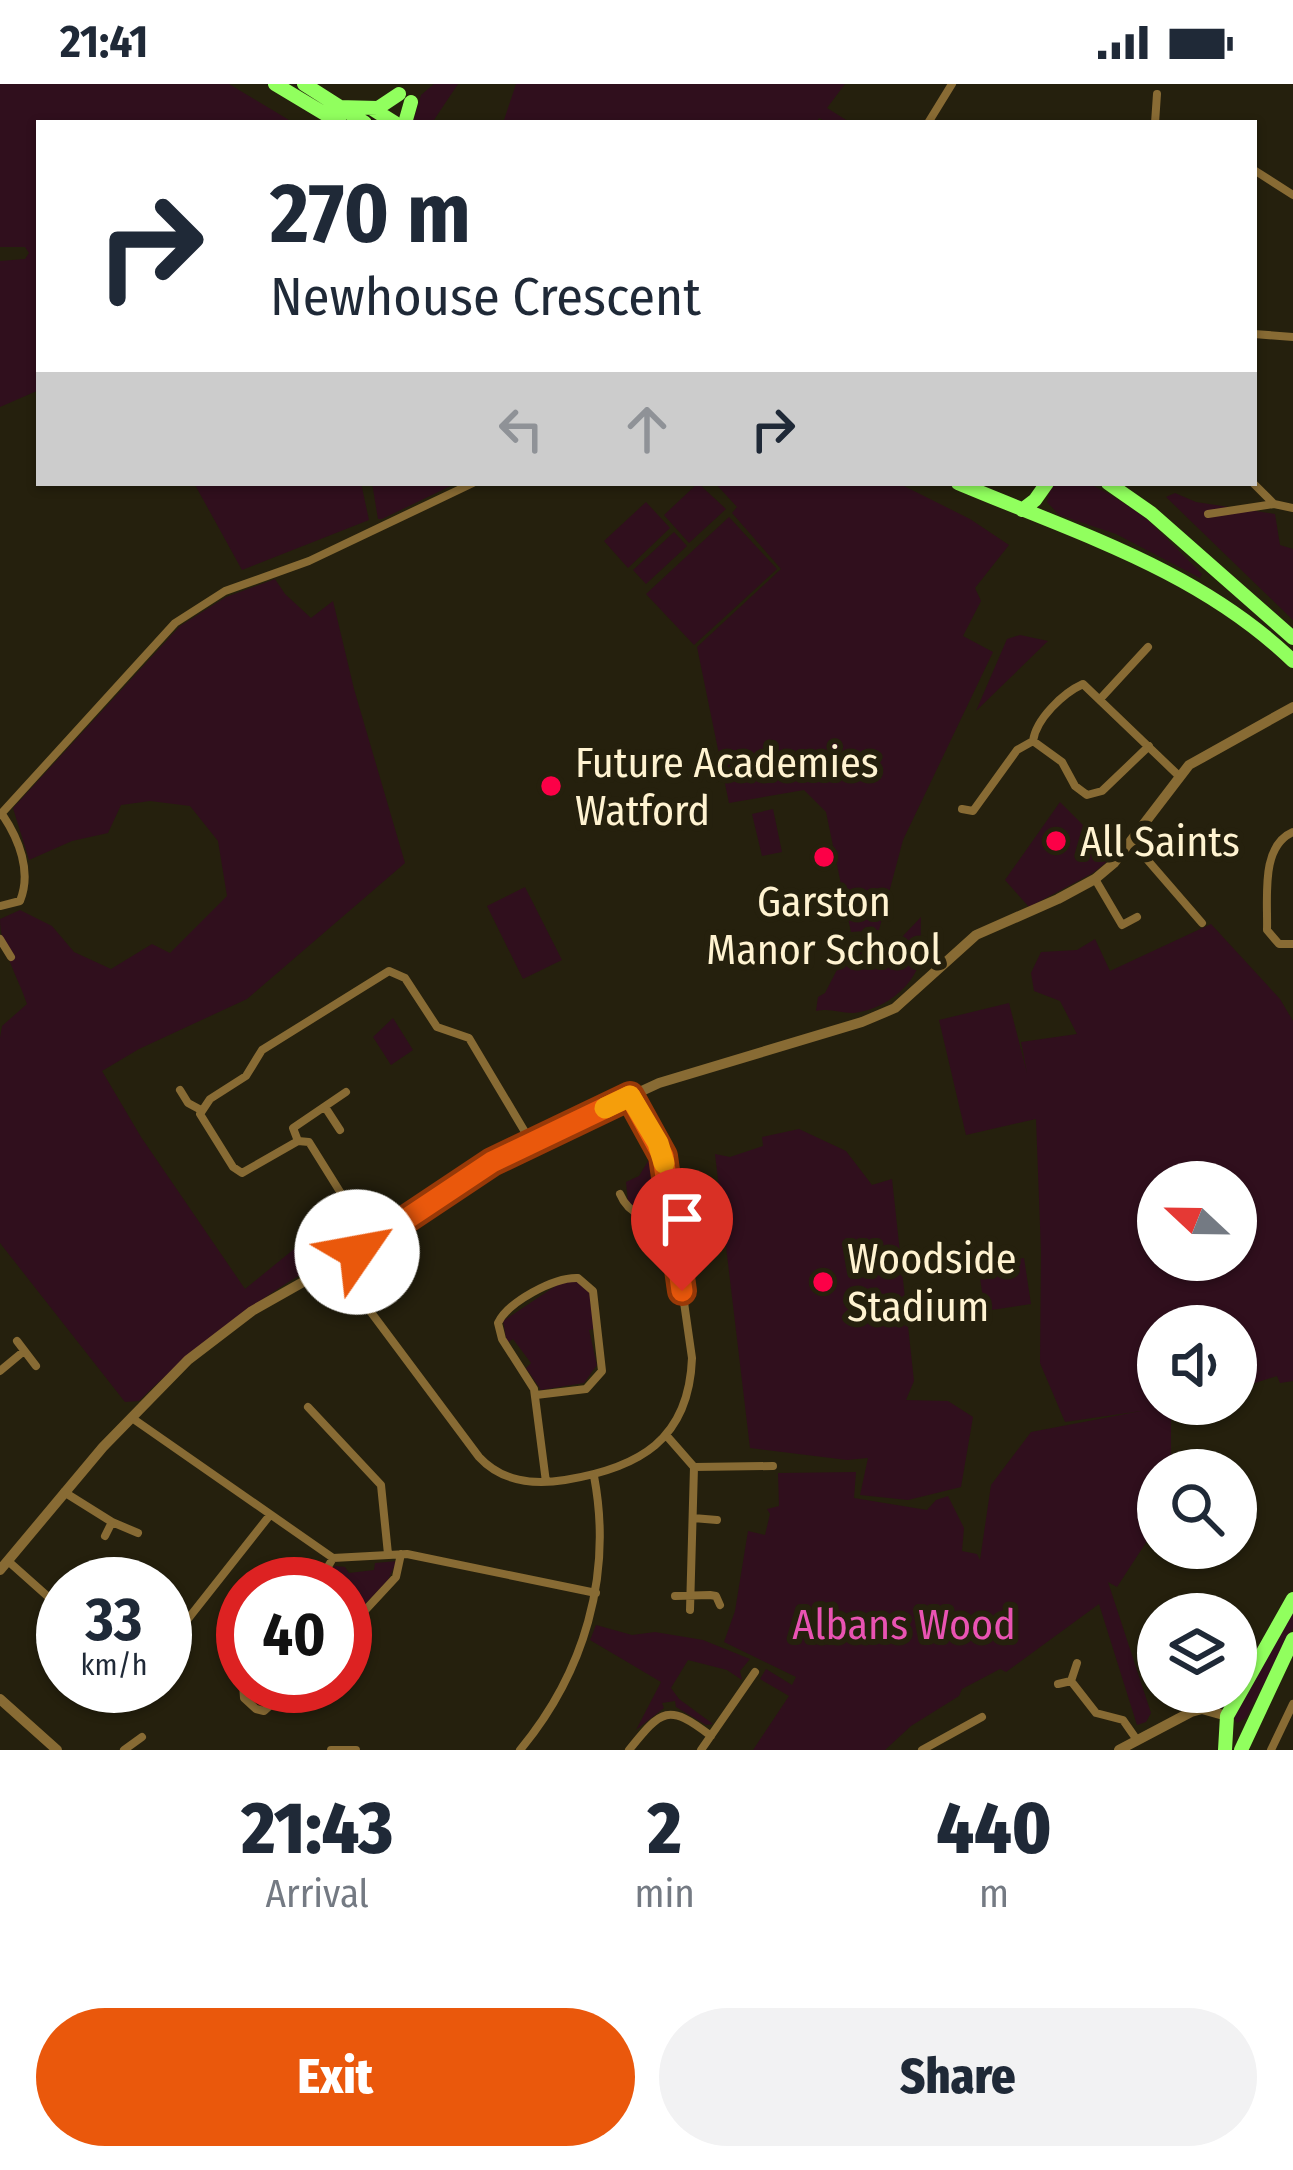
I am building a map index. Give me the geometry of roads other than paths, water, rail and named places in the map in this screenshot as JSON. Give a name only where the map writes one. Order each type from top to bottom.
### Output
[{"type":"highway","points":[[275,84],[339,115],[368,116],[405,98],[405,120]]},
{"type":"highway","points":[[304,84],[339,115]]},
{"type":"highway","points":[[965,486],[1115,547],[1194,586],[1254,626],[1293,662]]},
{"type":"highway","points":[[1022,510],[1043,486]]},
{"type":"highway","points":[[1112,486],[1150,513],[1290,636],[1293,651]]},
{"type":"highway","points":[[1225,1750],[1227,1722],[1293,1599]]},
{"type":"highway","points":[[1241,1750],[1293,1639]]},
{"type":"highway","points":[[1227,1722],[1236,1730],[1253,1724]]},
{"type":"street","points":[[930,120],[950,87],[939,84]]},
{"type":"street","points":[[1155,120],[1157,94]]},
{"type":"street","points":[[1257,172],[1293,195]]},
{"type":"street","points":[[1257,334],[1293,337]]},
{"type":"street","points":[[0,906],[20,901],[26,888],[20,849],[1,815],[175,623],[225,591],[309,561],[467,486]]},
{"type":"street","points":[[1248,505],[1252,486]]},
{"type":"street","points":[[1256,486],[1274,504]]},
{"type":"street","points":[[1208,514],[1248,505],[1293,508]]},
{"type":"street","points":[[1101,698],[1148,647]]},
{"type":"street","points":[[962,809],[977,815],[1017,750],[1034,740],[1037,725],[1082,684],[1179,776]]},
{"type":"street","points":[[36,1591],[3,1564],[188,1360],[257,1307],[372,1243],[492,1162],[531,1142],[706,1067],[882,1015],[976,935],[1095,878],[1131,841],[1179,776],[1222,744],[1293,707]]},
{"type":"street","points":[[1034,740],[1062,762],[1075,786],[1087,795],[1102,791],[1149,746]]},
{"type":"street","points":[[1293,832],[1280,838],[1271,854],[1267,930],[1279,944],[1293,944]]},
{"type":"street","points":[[1131,841],[1202,923]]},
{"type":"street","points":[[1095,878],[1122,925],[1137,917]]},
{"type":"street","points":[[0,939],[11,956]]},
{"type":"street","points":[[298,1141],[242,1173],[203,1123],[201,1110],[246,1076],[262,1050],[389,971],[405,978],[437,1028],[469,1038],[531,1142]]},
{"type":"street","points":[[180,1090],[201,1110]]},
{"type":"street","points":[[346,1092],[293,1127],[298,1141],[315,1148],[372,1243]]},
{"type":"street","points":[[334,1263],[487,1465],[514,1479],[545,1482],[594,1476],[629,1465],[666,1435],[688,1390],[692,1358],[663,1156],[630,1096]]},
{"type":"street","points":[[325,1107],[340,1130]]},
{"type":"street","points":[[620,1194],[638,1215],[672,1221]]},
{"type":"street","points":[[536,1395],[586,1389],[602,1371],[593,1291],[578,1278],[565,1278],[500,1316],[498,1331],[536,1395],[545,1482]]},
{"type":"street","points":[[16,1342],[36,1366]]},
{"type":"street","points":[[0,1371],[24,1351]]},
{"type":"street","points":[[308,1407],[381,1485],[388,1554]]},
{"type":"street","points":[[132,1418],[333,1557]]},
{"type":"street","points":[[666,1435],[694,1467],[690,1610]]},
{"type":"street","points":[[694,1467],[766,1464]]},
{"type":"street","points":[[520,1750],[561,1693],[590,1621],[600,1550],[594,1476]]},
{"type":"street","points":[[64,1492],[138,1533]]},
{"type":"street","points":[[192,1611],[270,1514]]},
{"type":"street","points":[[693,1518],[717,1520]]},
{"type":"street","points":[[105,1536],[112,1522]]},
{"type":"street","points":[[372,1603],[396,1577],[401,1554]]},
{"type":"street","points":[[348,1557],[401,1554],[596,1593]]},
{"type":"street","points":[[675,1596],[716,1596],[720,1605]]},
{"type":"street","points":[[1071,1681],[1077,1663]]},
{"type":"street","points":[[1276,1674],[1293,1671]]},
{"type":"street","points":[[701,1750],[755,1672]]},
{"type":"street","points":[[1071,1681],[1096,1713],[1123,1720],[1137,1740]]},
{"type":"street","points":[[1058,1684],[1071,1681]]},
{"type":"street","points":[[0,1699],[57,1750]]},
{"type":"street","points":[[1271,1750],[1293,1704]]},
{"type":"street","points":[[1119,1750],[1202,1709],[1227,1722]]},
{"type":"street","points":[[629,1750],[671,1713],[681,1714],[711,1736]]},
{"type":"street","points":[[922,1750],[943,1746],[982,1717]]},
{"type":"street","points":[[124,1750],[142,1737]]},
{"type":"street","points":[[331,1750],[356,1750]]},
{"type":"place","name":"Future Academies Watford","points":[[551,786]]},
{"type":"place","name":"All Saints","points":[[1056,841]]},
{"type":"place","name":"Garston Manor School","points":[[824,857]]},
{"type":"place","name":"Woodside Stadium","points":[[823,1282]]},
{"type":"park label","name":"Albans Wood","points":[[904,1624]]}]
